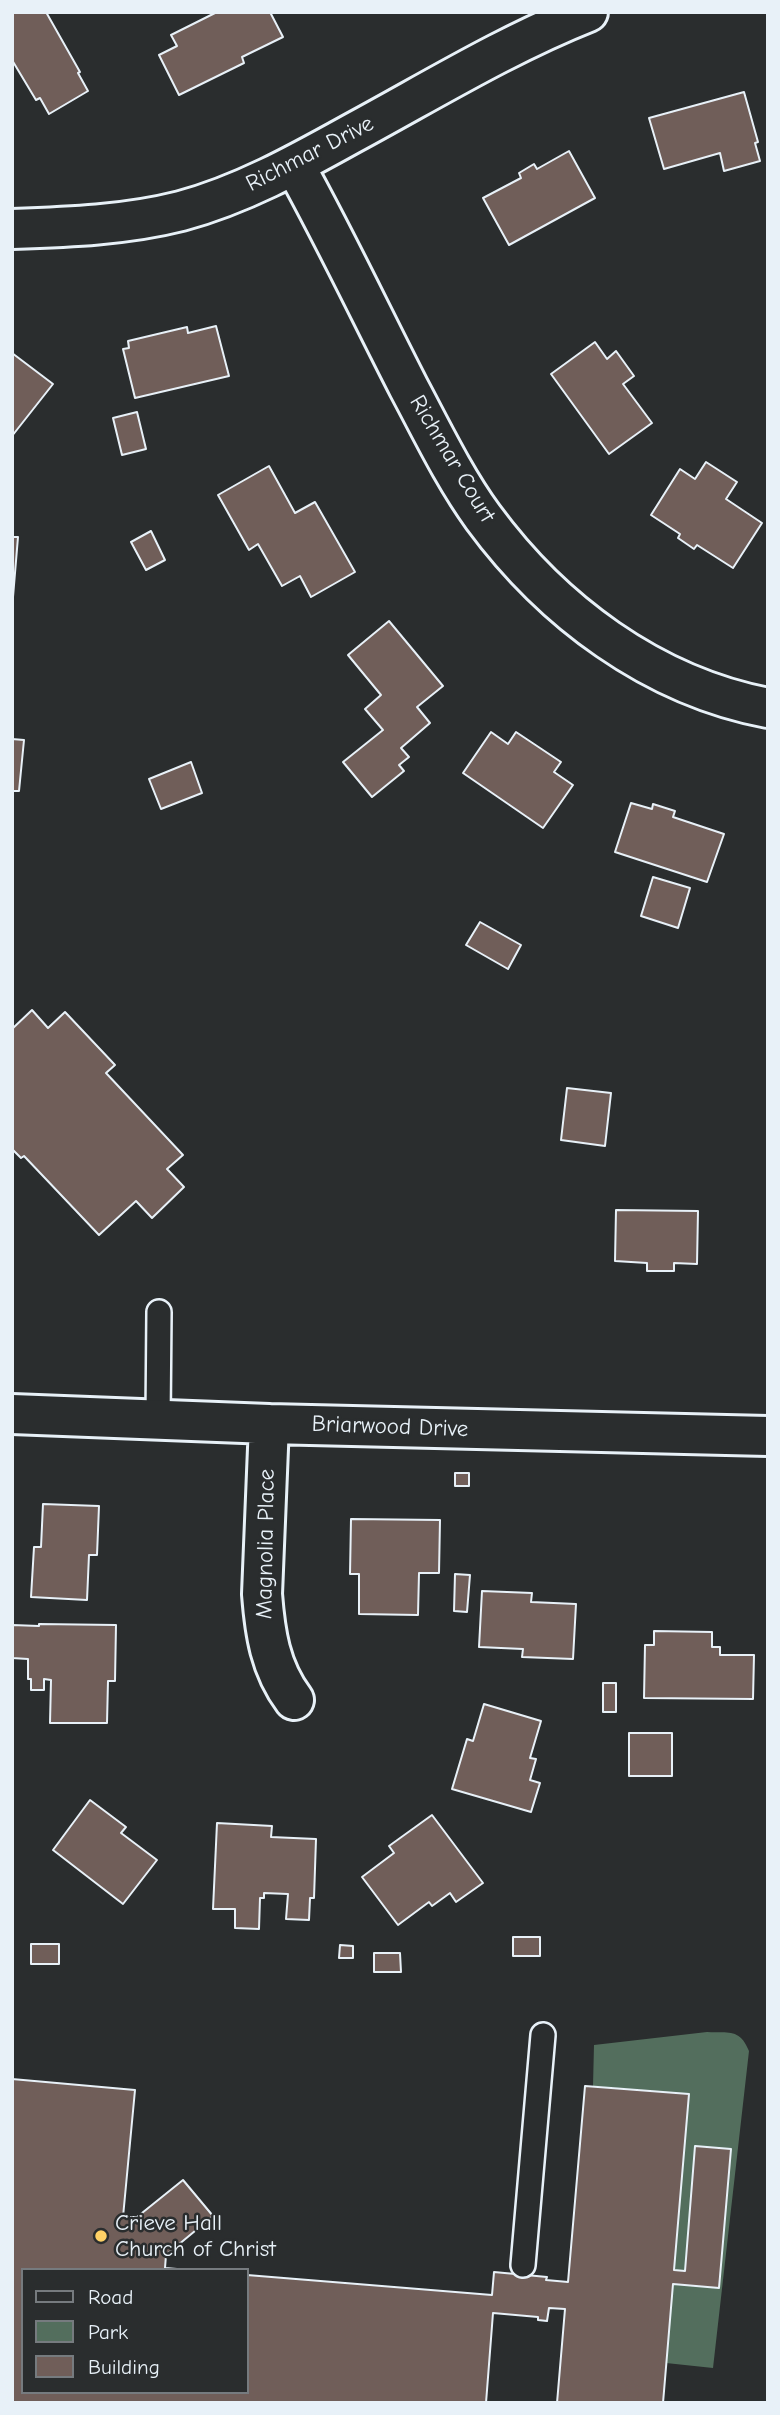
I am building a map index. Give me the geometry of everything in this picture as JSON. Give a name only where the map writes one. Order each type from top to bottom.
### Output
[{"type":"street","name":"Richmar Drive","points":[[12,229],[74,227],[133,220],[182,211],[235,192],[295,166],[468,69],[588,12]]},
{"type":"street","name":"Richmar Court","points":[[295,166],[436,440],[484,517],[526,568],[582,621],[641,661],[705,691],[741,703],[768,708]]},
{"type":"street","name":"Briarwood Drive","points":[[12,1414],[269,1424],[768,1436]]},
{"type":"street","name":"Magnolia Place","points":[[269,1424],[262,1594],[264,1618],[271,1657],[293,1700]]},
{"type":"lane","points":[[158,1420],[159,1312]]},
{"type":"lane","points":[[523,2265],[543,2035]]},
{"type":"green space","points":[[707,2032],[737,2035],[742,2038],[749,2051],[713,2368],[666,2363],[689,2094],[593,2086],[594,2045]]},
{"type":"building","points":[[12,12],[46,12],[88,91],[49,114],[40,98],[36,100],[12,60]]},
{"type":"building","points":[[217,12],[270,12],[283,37],[242,57],[244,63],[179,95],[159,55],[177,46],[171,35]]},
{"type":"building","points":[[744,92],[758,142],[755,143],[760,161],[724,171],[720,153],[664,169],[649,118]]},
{"type":"building","points":[[569,151],[595,198],[509,245],[483,198],[521,178],[519,173],[534,164],[537,169]]},
{"type":"building","points":[[216,326],[229,376],[135,398],[123,349],[129,348],[128,341],[187,327],[188,333]]},
{"type":"building","points":[[595,342],[607,359],[616,351],[634,376],[623,384],[652,423],[609,454],[551,374]]},
{"type":"building","points":[[12,353],[53,384],[12,436]]},
{"type":"building","points":[[137,412],[146,449],[122,455],[113,418]]},
{"type":"building","points":[[706,462],[737,482],[726,499],[762,523],[733,568],[697,545],[694,549],[678,538],[680,534],[651,515],[680,469],[695,479]]},
{"type":"building","points":[[269,466],[295,513],[315,502],[355,572],[311,597],[300,576],[282,586],[258,544],[249,550],[218,495]]},
{"type":"building","points":[[151,531],[165,560],[146,570],[131,542]]},
{"type":"building","points":[[12,537],[18,537],[12,609]]},
{"type":"building","points":[[389,621],[443,686],[417,707],[430,723],[401,748],[409,757],[399,765],[404,771],[372,797],[343,762],[383,730],[365,709],[381,695],[348,655]]},
{"type":"building","points":[[491,732],[508,744],[516,732],[561,762],[554,772],[573,785],[543,828],[463,773]]},
{"type":"building","points":[[12,739],[24,740],[19,791],[12,791]]},
{"type":"building","points":[[191,762],[202,793],[161,809],[149,779]]},
{"type":"building","points":[[631,803],[652,809],[653,804],[675,811],[673,817],[724,834],[707,882],[615,852]]},
{"type":"building","points":[[653,877],[690,888],[678,928],[641,916]]},
{"type":"building","points":[[480,922],[521,945],[508,969],[466,945]]},
{"type":"building","points":[[32,1010],[48,1028],[65,1012],[115,1065],[106,1073],[183,1155],[167,1169],[184,1187],[152,1218],[136,1201],[99,1235],[24,1156],[21,1158],[12,1149],[12,1029]]},
{"type":"building","points":[[567,1088],[611,1093],[605,1146],[561,1140]]},
{"type":"building","points":[[616,1210],[698,1211],[697,1264],[674,1263],[674,1271],[647,1271],[647,1263],[615,1261]]},
{"type":"building","points":[[455,1473],[469,1473],[469,1486],[455,1486]]},
{"type":"building","points":[[43,1504],[99,1506],[97,1555],[89,1555],[87,1600],[31,1597],[34,1547],[41,1547]]},
{"type":"building","points":[[351,1519],[440,1520],[439,1573],[419,1573],[418,1615],[359,1614],[359,1574],[350,1574]]},
{"type":"building","points":[[455,1574],[470,1575],[467,1612],[454,1611]]},
{"type":"building","points":[[482,1591],[532,1593],[531,1602],[576,1604],[573,1659],[522,1657],[523,1649],[479,1647]]},
{"type":"building","points":[[12,1625],[116,1625],[115,1681],[108,1681],[107,1723],[50,1723],[51,1680],[44,1679],[44,1690],[31,1690],[28,1659],[12,1658]]},
{"type":"building","points":[[654,1631],[712,1632],[712,1647],[720,1647],[720,1655],[754,1655],[753,1699],[644,1698],[645,1645],[654,1645]]},
{"type":"building","points":[[603,1683],[616,1683],[616,1712],[603,1712]]},
{"type":"building","points":[[484,1704],[541,1721],[530,1758],[536,1759],[530,1780],[540,1783],[531,1812],[452,1789],[467,1739],[473,1741]]},
{"type":"building","points":[[629,1733],[672,1733],[672,1776],[629,1776]]},
{"type":"building","points":[[90,1800],[126,1827],[121,1833],[157,1860],[123,1904],[53,1850]]},
{"type":"building","points":[[432,1815],[483,1883],[456,1902],[450,1893],[432,1906],[429,1902],[398,1925],[362,1877],[394,1853],[389,1846]]},
{"type":"building","points":[[217,1823],[272,1826],[271,1837],[316,1839],[314,1898],[310,1898],[309,1920],[286,1919],[288,1894],[264,1893],[264,1898],[260,1898],[259,1929],[235,1928],[235,1909],[213,1909]]},
{"type":"building","points":[[513,1937],[540,1937],[540,1956],[513,1956]]},
{"type":"building","points":[[31,1944],[59,1944],[59,1964],[31,1964]]},
{"type":"building","points":[[340,1945],[353,1946],[353,1958],[339,1958]]},
{"type":"building","points":[[374,1953],[400,1953],[401,1972],[374,1972]]},
{"type":"building","name":"Crieve Hall Church of Christ","points":[[12,2079],[135,2090],[123,2217],[137,2217],[183,2180],[213,2216],[166,2255],[165,2268],[21,2268],[21,2394],[248,2394],[248,2275],[492,2295],[494,2272],[547,2277],[546,2280],[568,2282],[585,2086],[689,2094],[674,2270],[685,2271],[695,2146],[731,2149],[719,2288],[673,2284],[663,2403],[557,2403],[565,2309],[549,2308],[547,2321],[538,2320],[538,2317],[493,2313],[486,2403],[12,2403]]},
{"type":"place","name":"Crieve Hall Church of Christ","points":[[101,2236]]}]
